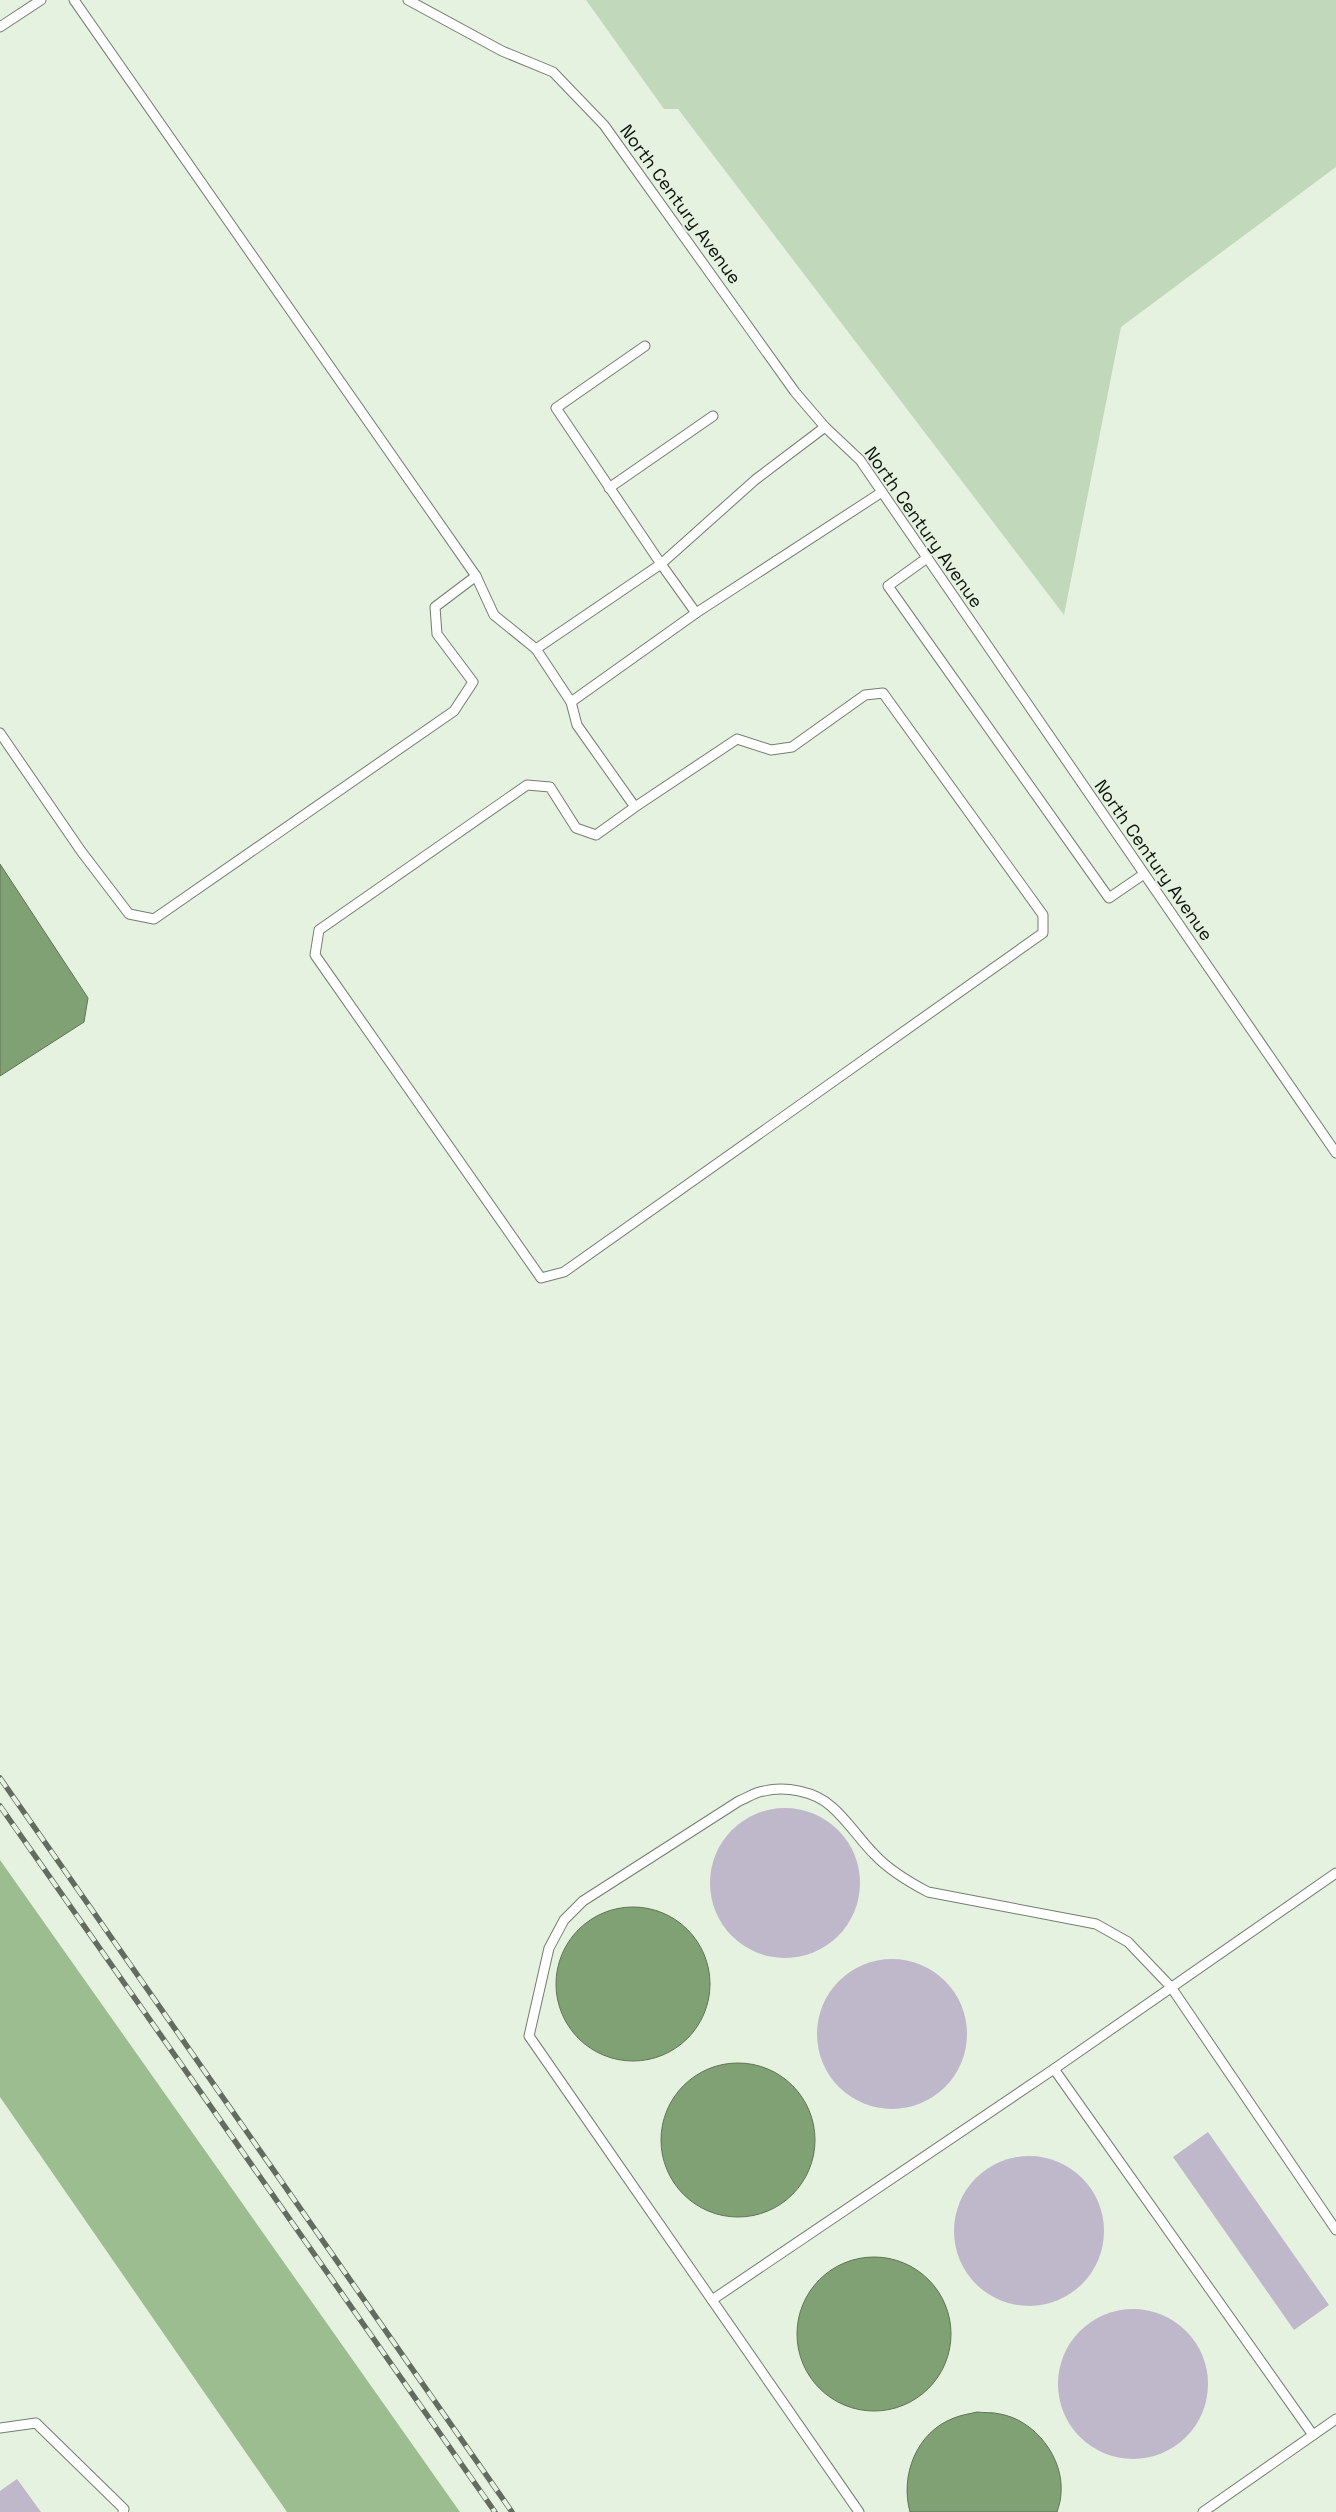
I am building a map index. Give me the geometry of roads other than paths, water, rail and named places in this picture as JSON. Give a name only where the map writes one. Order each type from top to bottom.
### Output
[{"type":"lane","points":[[0,27],[40,0]]},
{"type":"lane","points":[[74,0],[476,576],[494,615],[536,649],[571,702],[577,725],[635,807]]},
{"type":"lane","name":"North Century Avenue","points":[[408,0],[502,51],[553,72],[604,125],[796,392],[825,427],[860,460],[1336,1153]]},
{"type":"lane","points":[[645,346],[556,408],[696,613]]},
{"type":"lane","points":[[609,488],[713,416]]},
{"type":"lane","points":[[536,649],[661,564],[755,480],[825,427]]},
{"type":"lane","points":[[571,702],[696,613],[882,492]]},
{"type":"lane","points":[[927,558],[888,586],[1109,898],[1144,874]]},
{"type":"lane","points":[[0,733],[81,851],[129,914],[154,919],[454,711],[473,682],[437,634],[435,607],[476,576]]},
{"type":"lane","points":[[883,693],[1043,915],[1043,933],[564,1272],[541,1278],[315,955],[318,930],[528,786],[550,787],[576,828],[596,835],[635,807],[737,739],[771,750],[792,748],[865,695],[883,693]]},
{"type":"lane","points":[[859,2512],[529,2036],[549,1948],[564,1920],[582,1901],[739,1801],[761,1791],[777,1788],[801,1792],[820,1798],[831,1806],[876,1857],[907,1881],[928,1892],[1096,1924],[1128,1942],[1171,1987],[1336,2230]]},
{"type":"lane","points":[[712,2300],[1054,2068],[1336,1873]]},
{"type":"lane","points":[[1054,2068],[1313,2435]]},
{"type":"lane","points":[[1203,2512],[1336,2420]]},
{"type":"lane","points":[[0,2428],[36,2423],[124,2509],[124,2512]]},
{"type":"railway","points":[[0,1778],[512,2512]]},
{"type":"railway","points":[[0,1806],[495,2512]]}]
